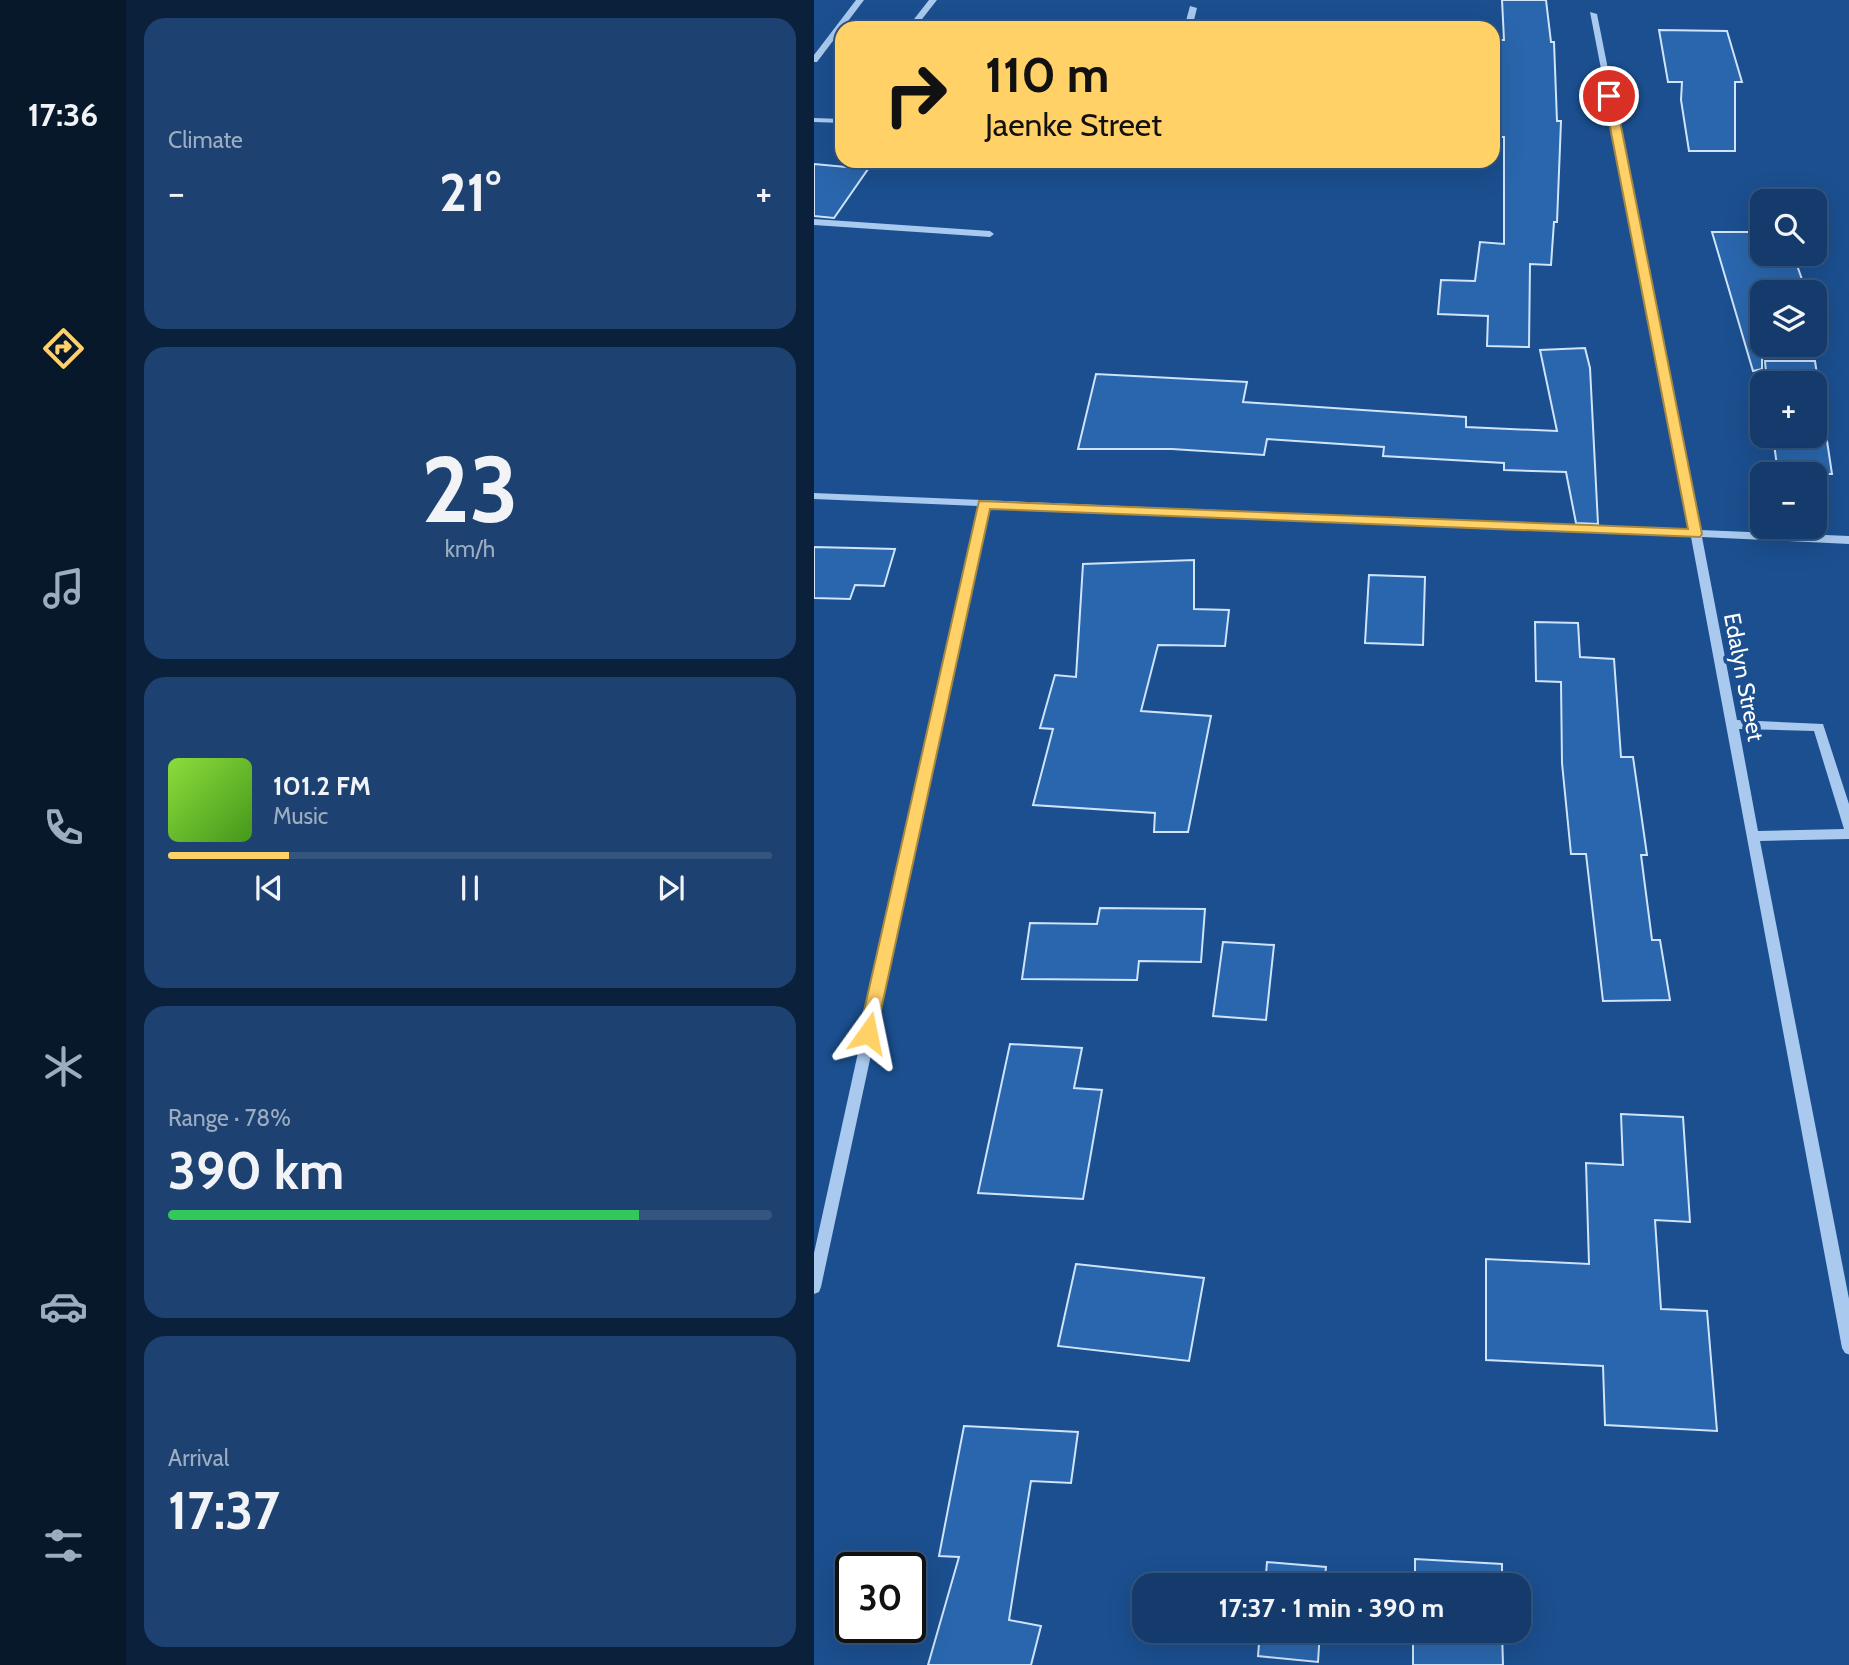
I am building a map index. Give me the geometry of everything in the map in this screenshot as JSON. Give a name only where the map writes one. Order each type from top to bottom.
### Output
[{"type":"street","points":[[844,21],[860,0]]},
{"type":"street","points":[[916,21],[933,0]]},
{"type":"street","points":[[1190,21],[1193,8]]},
{"type":"street","name":"Edalyn Street","points":[[1593,14],[1696,534],[1849,1348]]},
{"type":"street","points":[[814,60],[835,33]]},
{"type":"street","points":[[814,120],[835,120]]},
{"type":"street","points":[[814,222],[990,234]]},
{"type":"street","points":[[814,496],[1849,540]]},
{"type":"street","points":[[814,1287],[984,504]]},
{"type":"street","points":[[1731,724],[1819,727],[1849,832],[1753,836]]},
{"type":"building","points":[[1502,0],[1546,0],[1551,42],[1554,42],[1557,121],[1561,121],[1557,222],[1554,222],[1551,265],[1530,264],[1529,347],[1487,346],[1488,316],[1438,314],[1441,280],[1475,281],[1480,242],[1504,244],[1500,40],[1504,40]]},
{"type":"building","points":[[1659,30],[1727,31],[1742,82],[1735,82],[1735,151],[1689,151],[1681,100],[1682,82],[1668,82]]},
{"type":"building","points":[[814,164],[868,169],[834,218],[814,216]]},
{"type":"building","points":[[1712,232],[1750,232],[1750,266],[1797,266],[1802,280],[1750,280],[1750,357],[1762,357],[1762,369],[1753,371]]},
{"type":"building","points":[[1585,348],[1590,368],[1598,524],[1576,523],[1566,472],[1504,470],[1504,463],[1383,456],[1384,447],[1267,439],[1264,455],[1172,449],[1078,449],[1096,374],[1247,382],[1243,402],[1466,417],[1466,427],[1557,431],[1540,350]]},
{"type":"building","points":[[1765,361],[1815,361],[1817,371],[1766,371]]},
{"type":"building","points":[[1827,441],[1832,474],[1827,474],[1827,462],[1776,462],[1775,448],[1827,448]]},
{"type":"building","points":[[814,547],[895,549],[884,586],[855,585],[850,599],[814,598]]},
{"type":"building","points":[[1194,560],[1194,609],[1229,610],[1225,646],[1158,645],[1141,711],[1211,716],[1188,832],[1154,832],[1155,813],[1033,805],[1053,729],[1040,728],[1055,675],[1076,677],[1083,564]]},
{"type":"building","points":[[1369,575],[1425,577],[1423,645],[1365,643]]},
{"type":"building","points":[[1535,622],[1578,623],[1580,657],[1614,659],[1621,757],[1633,757],[1647,855],[1641,855],[1652,940],[1660,940],[1670,1000],[1603,1001],[1586,854],[1571,854],[1562,763],[1561,682],[1536,681]]},
{"type":"building","points":[[1100,908],[1205,909],[1201,962],[1139,961],[1137,980],[1022,979],[1030,923],[1097,924]]},
{"type":"building","points":[[1223,942],[1274,945],[1266,1020],[1213,1016]]},
{"type":"building","points":[[1010,1044],[1082,1048],[1074,1088],[1102,1090],[1083,1199],[978,1193]]},
{"type":"building","points":[[1621,1114],[1683,1117],[1690,1222],[1655,1220],[1661,1309],[1707,1311],[1717,1431],[1605,1425],[1603,1366],[1486,1360],[1486,1259],[1589,1264],[1586,1163],[1623,1165]]},
{"type":"building","points":[[1076,1264],[1204,1278],[1189,1361],[1058,1346]]},
{"type":"building","points":[[964,1426],[1078,1432],[1071,1483],[1031,1481],[1009,1620],[1041,1626],[1031,1665],[928,1665],[959,1557],[939,1556]]},
{"type":"building","points":[[1415,1559],[1502,1564],[1502,1573],[1415,1573]]},
{"type":"building","points":[[1267,1562],[1326,1567],[1325,1573],[1266,1573]]},
{"type":"building","points":[[1259,1643],[1319,1643],[1318,1662],[1258,1656]]},
{"type":"building","points":[[1413,1643],[1502,1643],[1503,1665],[1413,1665]]},
{"type":"route","points":[[868,1033],[984,504],[1696,534],[1609,96]]}]
